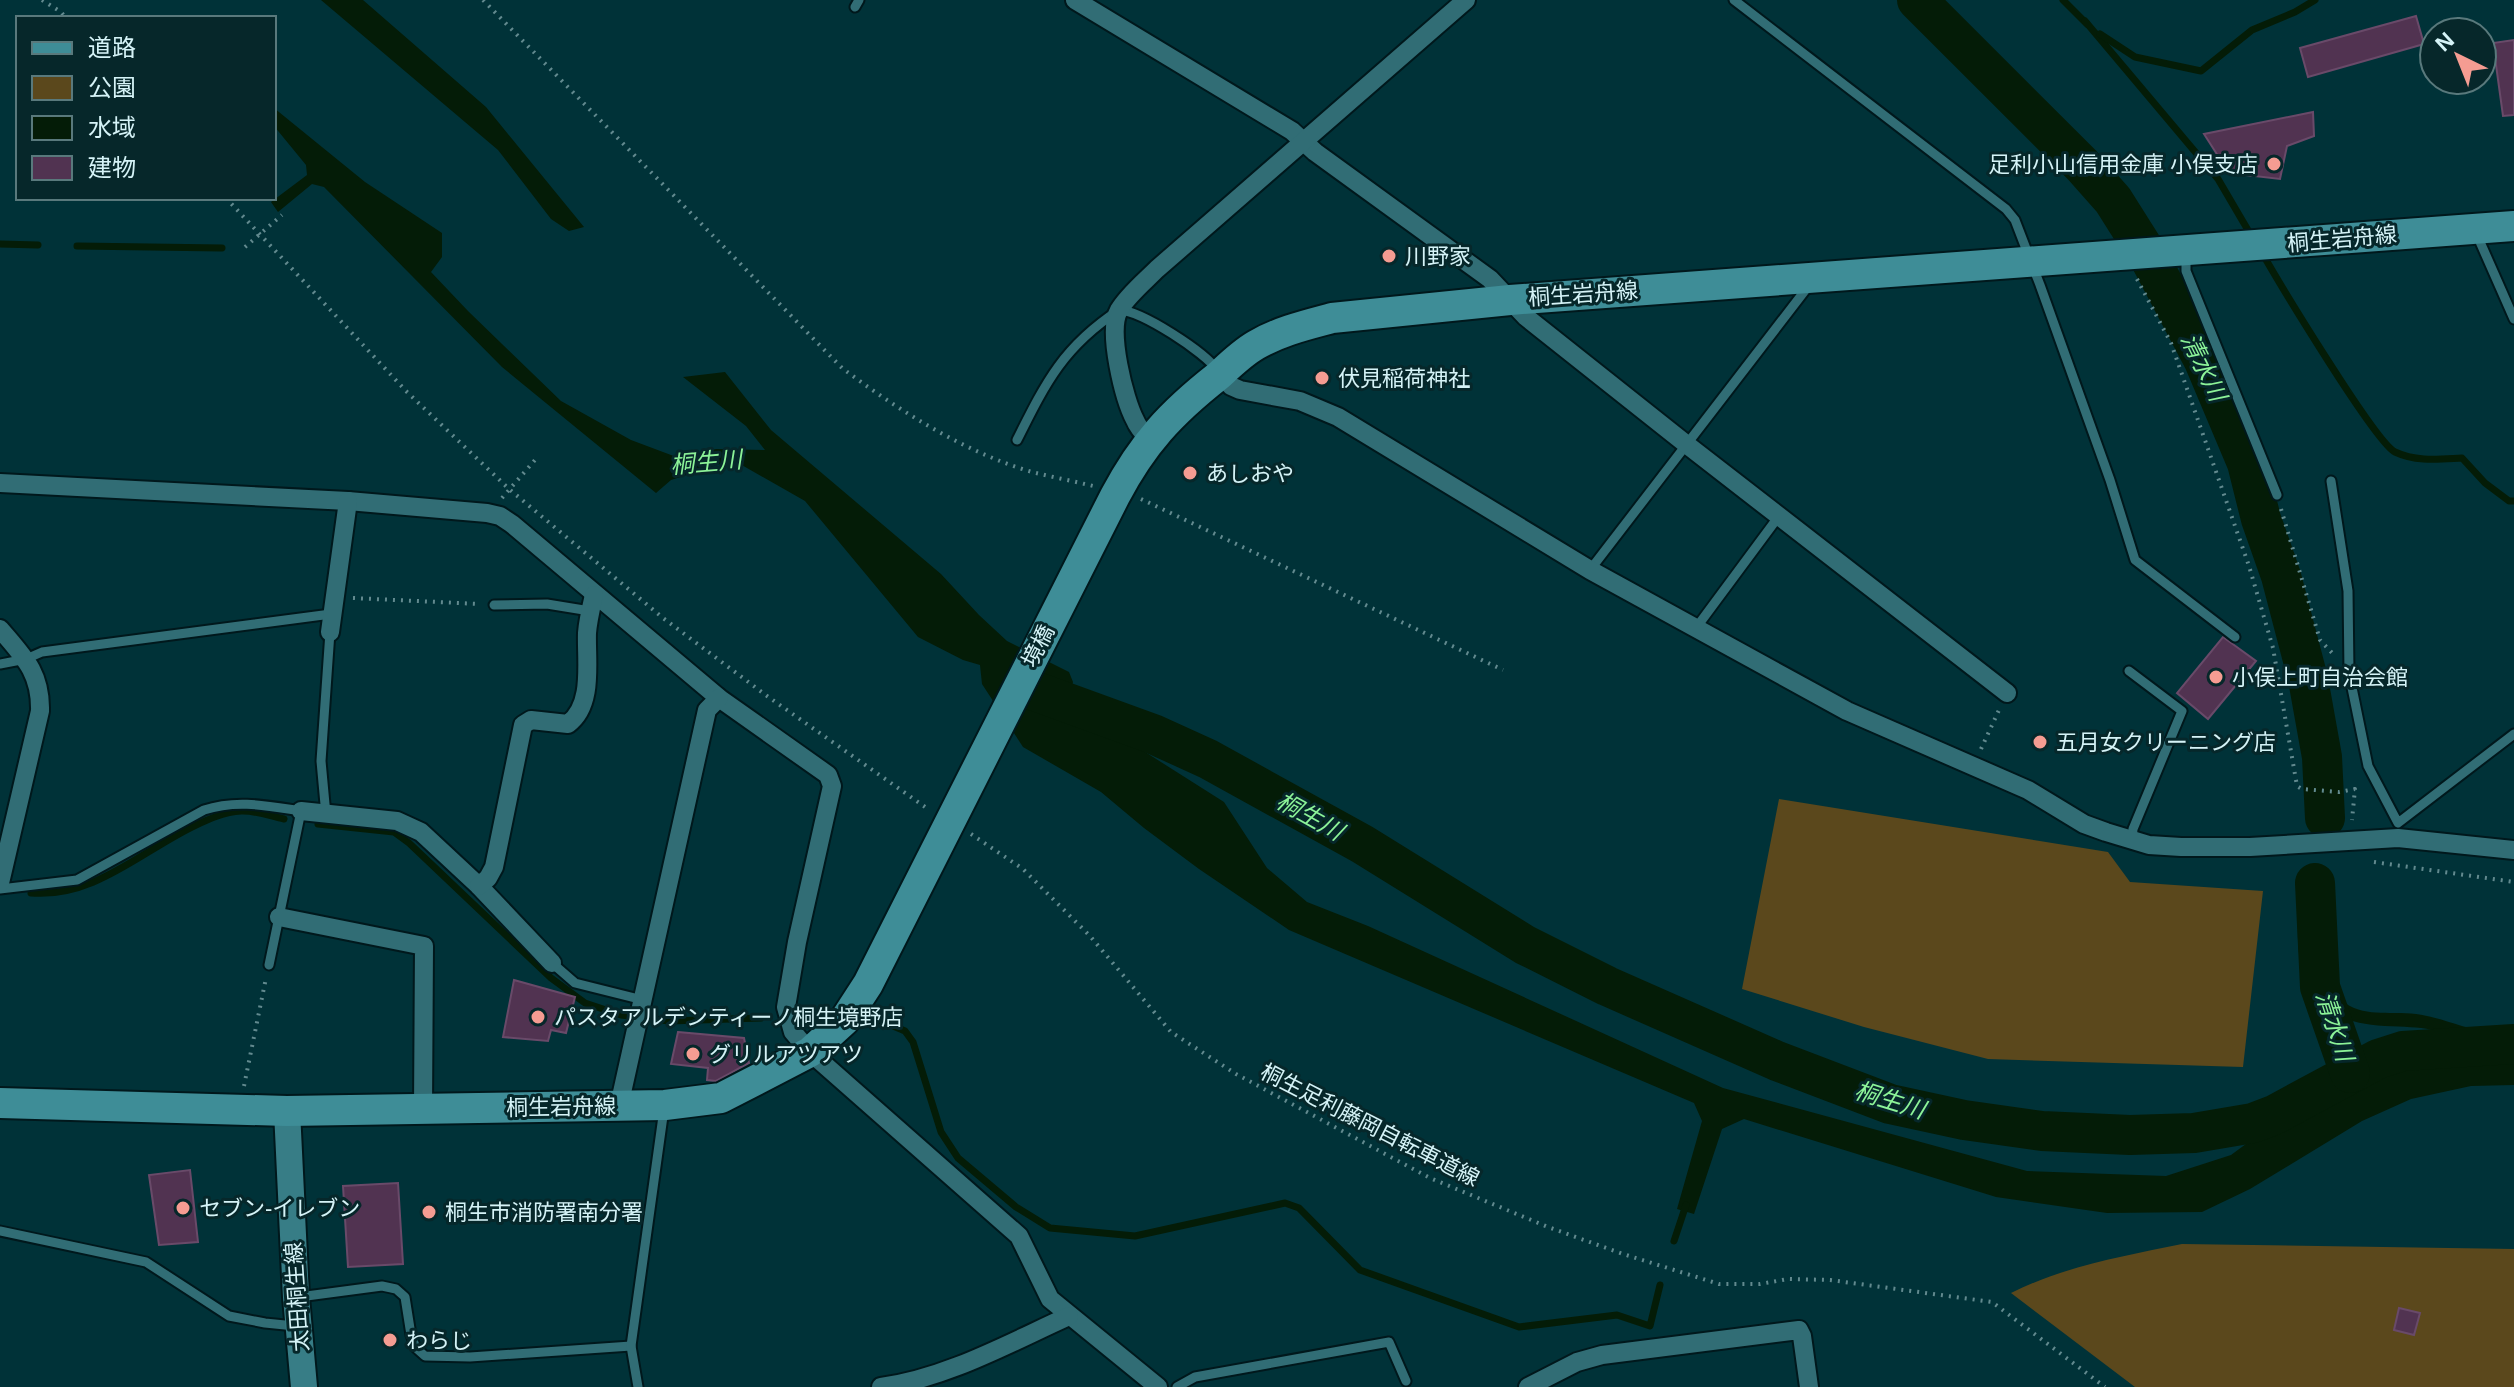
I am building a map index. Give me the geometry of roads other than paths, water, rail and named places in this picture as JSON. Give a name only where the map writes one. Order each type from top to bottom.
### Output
[{"type":"main road","name":"桐生岩舟線","points":[[1120,494],[1150,440],[1179,406],[1255,345],[1303,325],[1332,318],[1510,300],[1816,276],[2514,226]]},
{"type":"main road","name":"境橋","points":[[962,796],[1120,494]]},
{"type":"main road","name":"桐生岩舟線","points":[[0,1103],[287,1111],[665,1105],[721,1098],[810,1052],[844,1021],[868,984],[962,796]]},
{"type":"main road","name":"太田桐生線","points":[[287,1111],[303,1384]]},
{"type":"street","points":[[1075,0],[1305,141],[1315,152],[1490,279],[1526,317],[2007,693]]},
{"type":"street","points":[[1150,440],[1133,416],[1124,385],[1115,339],[1115,320],[1119,310],[1157,269],[1466,0]]},
{"type":"street","points":[[1220,373],[1240,390],[1300,401],[1338,417],[1590,570],[1847,711],[2028,790],[2084,824],[2149,845],[2181,847],[2250,847],[2398,831],[2514,850]]},
{"type":"street","points":[[0,483],[348,501],[500,516],[592,603],[828,775],[832,786],[797,942],[786,1007],[793,1032],[810,1052],[1019,1236],[1050,1299],[1158,1387]]},
{"type":"street","points":[[331,615],[348,501]]},
{"type":"street","points":[[479,886],[494,867],[523,725],[531,720],[568,724],[580,711],[588,678],[587,632],[592,603]]},
{"type":"street","points":[[0,629],[26,659],[35,673],[41,692],[40,711],[0,886]]},
{"type":"street","points":[[619,1106],[707,710],[719,698]]},
{"type":"street","points":[[301,811],[397,821],[421,832],[479,886],[552,963]]},
{"type":"street","points":[[279,917],[424,946],[423,1110]]},
{"type":"street","points":[[893,1386],[959,1366],[1069,1316]]},
{"type":"street","points":[[1528,1387],[1577,1362],[1602,1355],[1799,1330],[1809,1387]]},
{"type":"lane","points":[[1734,0],[2006,209],[2015,220],[2110,480],[2135,560],[2235,637]]},
{"type":"lane","points":[[2474,229],[2514,319]]},
{"type":"lane","points":[[2178,252],[2277,495]]},
{"type":"lane","points":[[1590,570],[1816,276]]},
{"type":"lane","points":[[1017,440],[1048,379],[1064,357],[1095,326],[1119,310],[1133,313],[1201,352],[1220,373]]},
{"type":"lane","points":[[2331,481],[2348,591],[2348,665],[2368,766],[2398,831],[2514,734]]},
{"type":"lane","points":[[1696,628],[1779,516]]},
{"type":"lane","points":[[494,605],[592,603]]},
{"type":"lane","points":[[0,664],[42,652],[331,615],[321,761],[326,815]]},
{"type":"lane","points":[[2129,671],[2182,711],[2133,829],[2132,840]]},
{"type":"lane","points":[[0,886],[77,880],[204,810],[223,804],[244,803],[301,811],[269,965]]},
{"type":"lane","points":[[552,963],[575,983],[643,1000]]},
{"type":"lane","points":[[638,1387],[631,1346],[665,1105]]},
{"type":"lane","points":[[0,1231],[146,1262],[229,1316],[298,1326]]},
{"type":"lane","points":[[296,1297],[382,1286],[396,1289],[405,1297],[416,1348],[425,1356],[470,1357],[631,1346]]},
{"type":"lane","points":[[1177,1387],[1195,1377],[1389,1342],[1406,1381]]},
{"type":"water","points":[[321,0],[363,0],[486,107],[584,227],[569,231],[551,219],[498,150]]},
{"type":"water","points":[[276,110],[365,182],[442,233],[442,257],[431,272],[561,401],[631,440],[679,458],[716,449],[765,450],[746,426],[683,377],[725,372],[771,430],[941,574],[1007,641],[1069,672],[1073,682],[1069,699],[1101,724],[1224,802],[1267,868],[1307,902],[1368,926],[1723,1088],[2027,1171],[2166,1176],[2231,1155],[2280,1119],[2326,1092],[2390,1067],[2470,1053],[2441,1033],[2354,1021],[2331,1012],[2315,998],[2305,980],[2300,959],[2300,881],[2329,884],[2322,954],[2324,971],[2339,999],[2354,1008],[2377,1013],[2416,1014],[2483,1031],[2514,1033],[2514,1085],[2471,1086],[2411,1099],[2362,1121],[2250,1189],[2202,1212],[2107,1213],[1996,1197],[1744,1119],[1722,1129],[1694,1214],[1677,1209],[1702,1121],[1694,1103],[1289,930],[1199,869],[1101,792],[1023,747],[982,684],[980,665],[963,660],[918,637],[805,501],[733,460],[671,480],[656,493],[502,367],[324,187],[312,184],[278,212],[271,202],[307,175],[306,165],[276,128]]},
{"type":"waterway","name":"清水川","points":[[1917,0],[2113,200],[2149,257],[2204,361],[2247,463],[2261,519],[2281,576],[2308,679],[2322,757],[2325,818]]},
{"type":"waterway","points":[[2063,0],[2087,24]]},
{"type":"waterway","points":[[2100,34],[2135,57],[2201,71],[2252,30],[2315,0]]},
{"type":"waterway","points":[[2085,21],[2218,179],[2252,237]]},
{"type":"waterway","points":[[0,244],[38,245]]},
{"type":"waterway","points":[[77,246],[222,248]]},
{"type":"waterway","points":[[2261,251],[2327,359],[2384,442],[2395,452],[2411,457],[2462,458],[2485,483],[2509,501],[2514,501]]},
{"type":"waterway","name":"桐生川","points":[[1032,690],[1153,734],[1208,759],[1362,844],[1525,945],[1607,986],[1777,1061],[1890,1104],[1964,1120],[2042,1131],[2130,1135],[2194,1133],[2253,1123],[2274,1115],[2378,1059],[2403,1051],[2514,1044]]},
{"type":"waterway","points":[[31,893],[54,893],[96,881],[194,826],[223,814],[246,811],[284,819]]},
{"type":"waterway","points":[[318,824],[394,832],[551,978],[585,1003],[621,1015],[669,1021],[761,1018]]},
{"type":"waterway","name":"清水川","points":[[2315,883],[2320,987],[2350,1073]]},
{"type":"waterway","points":[[872,1017],[905,1031],[913,1042],[941,1132],[958,1158],[1016,1207],[1050,1228],[1135,1236],[1285,1203],[1299,1208],[1360,1270],[1519,1327],[1617,1315],[1650,1326],[1660,1285]]},
{"type":"waterway","points":[[1674,1241],[1686,1205]]},
{"type":"place","name":"足利小山信用金庫 小俣支店","points":[[2274,164]]},
{"type":"place","name":"川野家","points":[[1389,256]]},
{"type":"place","name":"伏見稲荷神社","points":[[1322,378]]},
{"type":"place","name":"あしおや","points":[[1190,473]]},
{"type":"place","name":"小俣上町自治会館","points":[[2216,677]]},
{"type":"place","name":"五月女クリーニング店","points":[[2040,742]]},
{"type":"place","name":"パスタアルデンティーノ桐生境野店","points":[[538,1017]]},
{"type":"place","name":"グリルアツアツ","points":[[693,1054]]},
{"type":"place","name":"セブン-イレブン","points":[[183,1208]]},
{"type":"place","name":"桐生市消防署南分署","points":[[429,1212]]},
{"type":"place","name":"わらじ","points":[[390,1340]]}]
